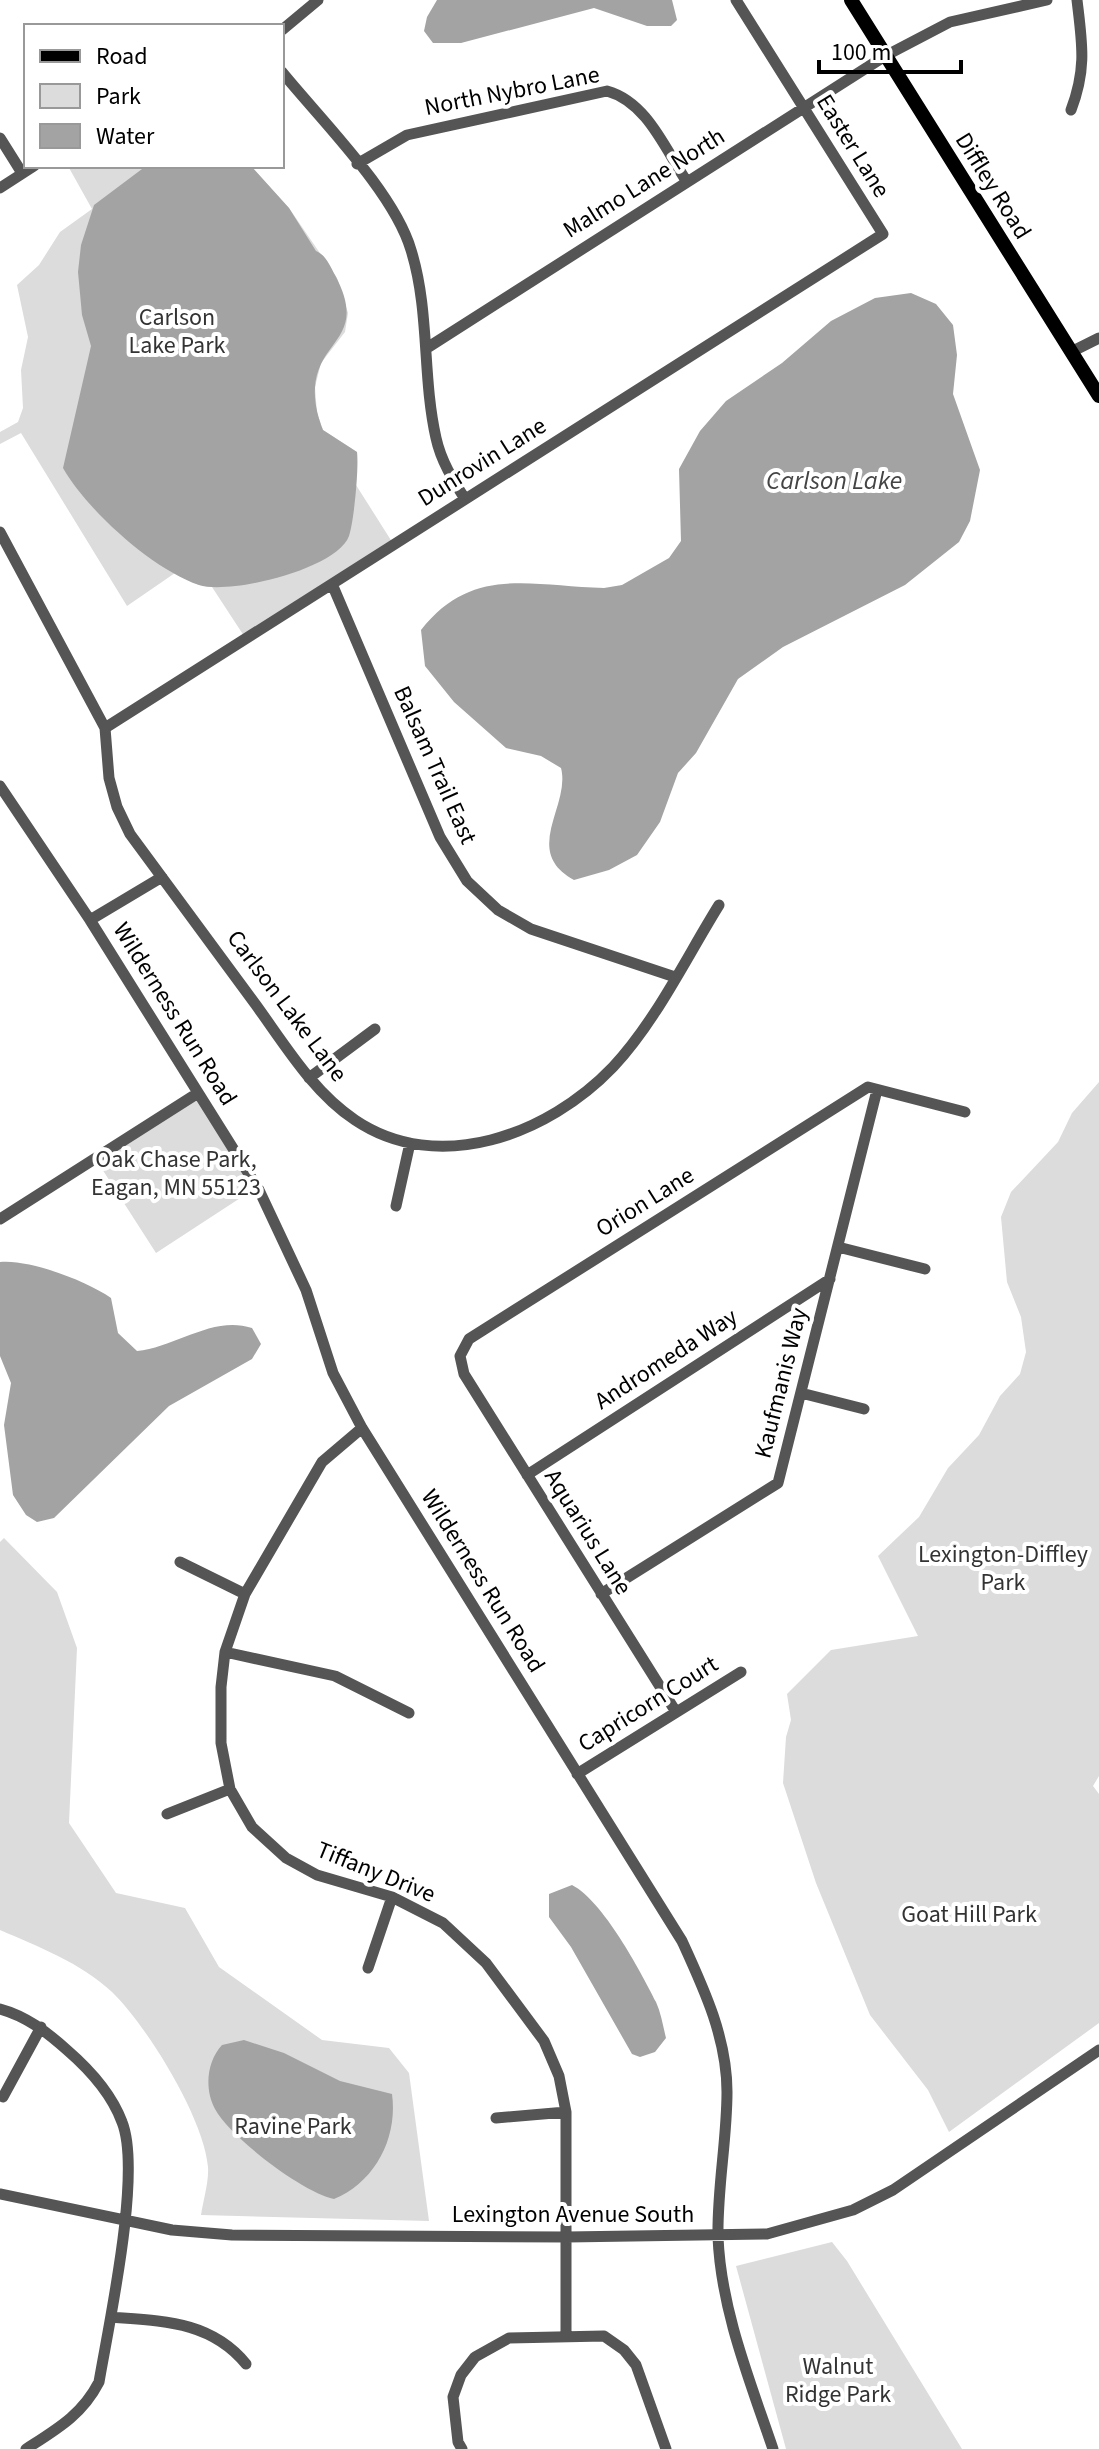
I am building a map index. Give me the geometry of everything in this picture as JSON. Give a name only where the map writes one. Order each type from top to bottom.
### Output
[{"type":"main road","name":"Diffley Road","points":[[851,0],[1099,396]]},
{"type":"street","points":[[284,28],[318,0]]},
{"type":"street","name":"Easter Lane","points":[[736,0],[883,234]]},
{"type":"street","name":"Malmo Lane North","points":[[427,348],[885,56],[950,22],[1016,3],[1047,0]]},
{"type":"street","points":[[1071,110],[1080,84],[1084,58],[1077,0]]},
{"type":"street","points":[[284,74],[391,208],[410,246],[421,287],[436,439],[447,470],[465,499]]},
{"type":"street","name":"North Nybro Lane","points":[[357,164],[407,135],[607,91],[624,96],[639,107],[687,182]]},
{"type":"street","points":[[0,138],[22,173]]},
{"type":"street","points":[[0,188],[31,168]]},
{"type":"street","name":"Dunrovin Lane","points":[[105,728],[883,234]]},
{"type":"street","points":[[1071,352],[1099,338]]},
{"type":"street","name":"Carlson Lake Lane","points":[[0,532],[105,728],[109,778],[117,807],[130,834],[309,1078],[355,1120],[410,1143],[447,1147],[478,1145],[510,1135],[539,1121],[587,1090],[612,1068],[675,977],[719,905]]},
{"type":"street","name":"Balsam Trail East","points":[[332,584],[440,837],[467,881],[498,910],[531,929],[675,977]]},
{"type":"street","name":"Wilderness Run Road","points":[[0,786],[90,920],[282,1235],[306,1290],[333,1373],[362,1428],[682,1941],[711,2004],[721,2044],[727,2090],[718,2236],[734,2332],[773,2449]]},
{"type":"street","points":[[90,920],[162,877]]},
{"type":"street","points":[[309,1078],[375,1029]]},
{"type":"street","name":"Orion Lane","points":[[464,1374],[460,1356],[469,1339],[868,1087],[877,1090]]},
{"type":"street","points":[[877,1090],[965,1112]]},
{"type":"street","name":"Kaufmanis Way","points":[[601,1594],[778,1483],[877,1090]]},
{"type":"street","points":[[0,1219],[198,1093]]},
{"type":"street","points":[[396,1206],[410,1143]]},
{"type":"street","points":[[838,1247],[925,1269]]},
{"type":"street","name":"Andromeda Way","points":[[527,1475],[830,1279]]},
{"type":"street","name":"Aquarius Lane","points":[[464,1374],[676,1712]]},
{"type":"street","points":[[801,1393],[864,1409]]},
{"type":"street","name":"Tiffany Drive","points":[[362,1428],[322,1462],[245,1594],[225,1652],[221,1687],[221,1743],[230,1789],[252,1827],[286,1858],[317,1875],[392,1897],[443,1923],[486,1963],[544,2041],[559,2076],[566,2112],[566,2336]]},
{"type":"street","points":[[180,1562],[245,1594]]},
{"type":"street","points":[[225,1652],[335,1676],[409,1713]]},
{"type":"street","name":"Capricorn Court","points":[[577,1774],[741,1672]]},
{"type":"street","points":[[167,1814],[230,1789]]},
{"type":"street","points":[[368,1968],[392,1897]]},
{"type":"street","points":[[0,2009],[41,2027],[79,2061],[108,2096],[122,2121],[131,2168],[99,2382],[88,2402],[72,2420],[26,2449]]},
{"type":"street","points":[[3,2097],[41,2027]]},
{"type":"street","name":"Lexington Avenue South","points":[[0,2194],[172,2230],[232,2235],[567,2237],[767,2234],[853,2210],[893,2190],[1099,2050]]},
{"type":"street","points":[[496,2118],[566,2112]]},
{"type":"street","points":[[111,2317],[181,2323],[207,2331],[236,2352],[246,2364]]},
{"type":"street","points":[[462,2449],[458,2442],[453,2397],[461,2375],[475,2357],[509,2338],[566,2336],[604,2336],[624,2350],[636,2365],[666,2449]]},
{"type":"green space","name":"Carlson Lake Park","points":[[69,168],[253,168],[289,208],[337,278],[348,313],[345,332],[321,363],[315,387],[317,413],[323,430],[357,452],[356,485],[394,545],[246,639],[212,587],[199,585],[175,573],[127,606],[21,433],[0,444],[0,432],[18,422],[23,408],[21,370],[28,337],[17,285],[39,265],[60,232],[92,209]]},
{"type":"green space","points":[[1099,1082],[1099,1776],[1093,1786],[1099,1794],[1099,2023],[949,2132],[928,2090],[870,2015],[816,1883],[783,1783],[786,1737],[791,1720],[787,1694],[831,1650],[918,1636],[878,1556],[919,1517],[948,1468],[979,1435],[1000,1396],[1020,1374],[1026,1352],[1021,1317],[1007,1282],[1001,1217],[1011,1192],[1058,1142],[1072,1113]]},
{"type":"green space","name":"Oak Chase Park, Eagan, MN 55123","points":[[198,1093],[257,1187],[156,1253],[95,1158]]},
{"type":"green space","name":"Ravine Park","points":[[4,1538],[57,1592],[77,1648],[69,1823],[116,1893],[185,1908],[219,1967],[322,2040],[389,2048],[409,2073],[429,2221],[201,2215],[208,2173],[204,2147],[185,2099],[157,2049],[126,2007],[87,1972],[0,1930],[0,1542]]},
{"type":"green space","name":"Walnut Ridge Park","points":[[832,2242],[847,2261],[962,2449],[786,2449],[736,2266]]},
{"type":"water","points":[[437,0],[672,0],[677,20],[671,26],[647,26],[594,8],[461,43],[433,43],[424,31],[427,17]]},
{"type":"water","name":"Carlson Lake Park","points":[[143,168],[253,168],[289,208],[316,251],[327,261],[344,296],[347,313],[339,337],[318,371],[315,388],[317,409],[323,430],[357,452],[357,482],[349,536],[340,548],[325,559],[304,569],[257,583],[214,587],[199,585],[161,566],[122,536],[88,502],[63,468],[91,346],[82,315],[78,272],[81,245],[94,205]]},
{"type":"water","name":"Carlson Lake","points":[[911,293],[936,304],[953,325],[957,355],[953,394],[980,470],[970,521],[959,542],[905,585],[783,647],[738,679],[696,753],[678,773],[660,822],[637,855],[609,870],[574,880],[559,868],[551,856],[549,842],[560,797],[561,768],[541,756],[506,748],[454,702],[425,666],[421,630],[440,609],[482,588],[527,583],[604,588],[622,585],[669,558],[681,541],[679,469],[700,431],[726,401],[782,363],[831,321],[875,298]]},
{"type":"water","points":[[0,1262],[26,1264],[57,1272],[111,1298],[118,1333],[137,1351],[209,1329],[237,1325],[252,1328],[261,1344],[252,1359],[169,1406],[54,1518],[37,1522],[26,1515],[13,1495],[4,1425],[11,1383],[0,1356]]},
{"type":"water","points":[[572,1885],[584,1893],[608,1921],[631,1955],[656,2002],[666,2038],[655,2052],[640,2057],[632,2054],[571,1947],[549,1917],[549,1894]]},
{"type":"water","points":[[244,2040],[284,2053],[340,2081],[392,2094],[393,2110],[387,2142],[381,2157],[361,2182],[334,2199],[320,2194],[268,2162],[223,2121],[209,2093],[210,2067],[222,2045]]},
{"type":"park label","name":"Lexington-Diffley Park","points":[[1003,1568]]},
{"type":"park label","name":"Goat Hill Park","points":[[969,1914]]}]
